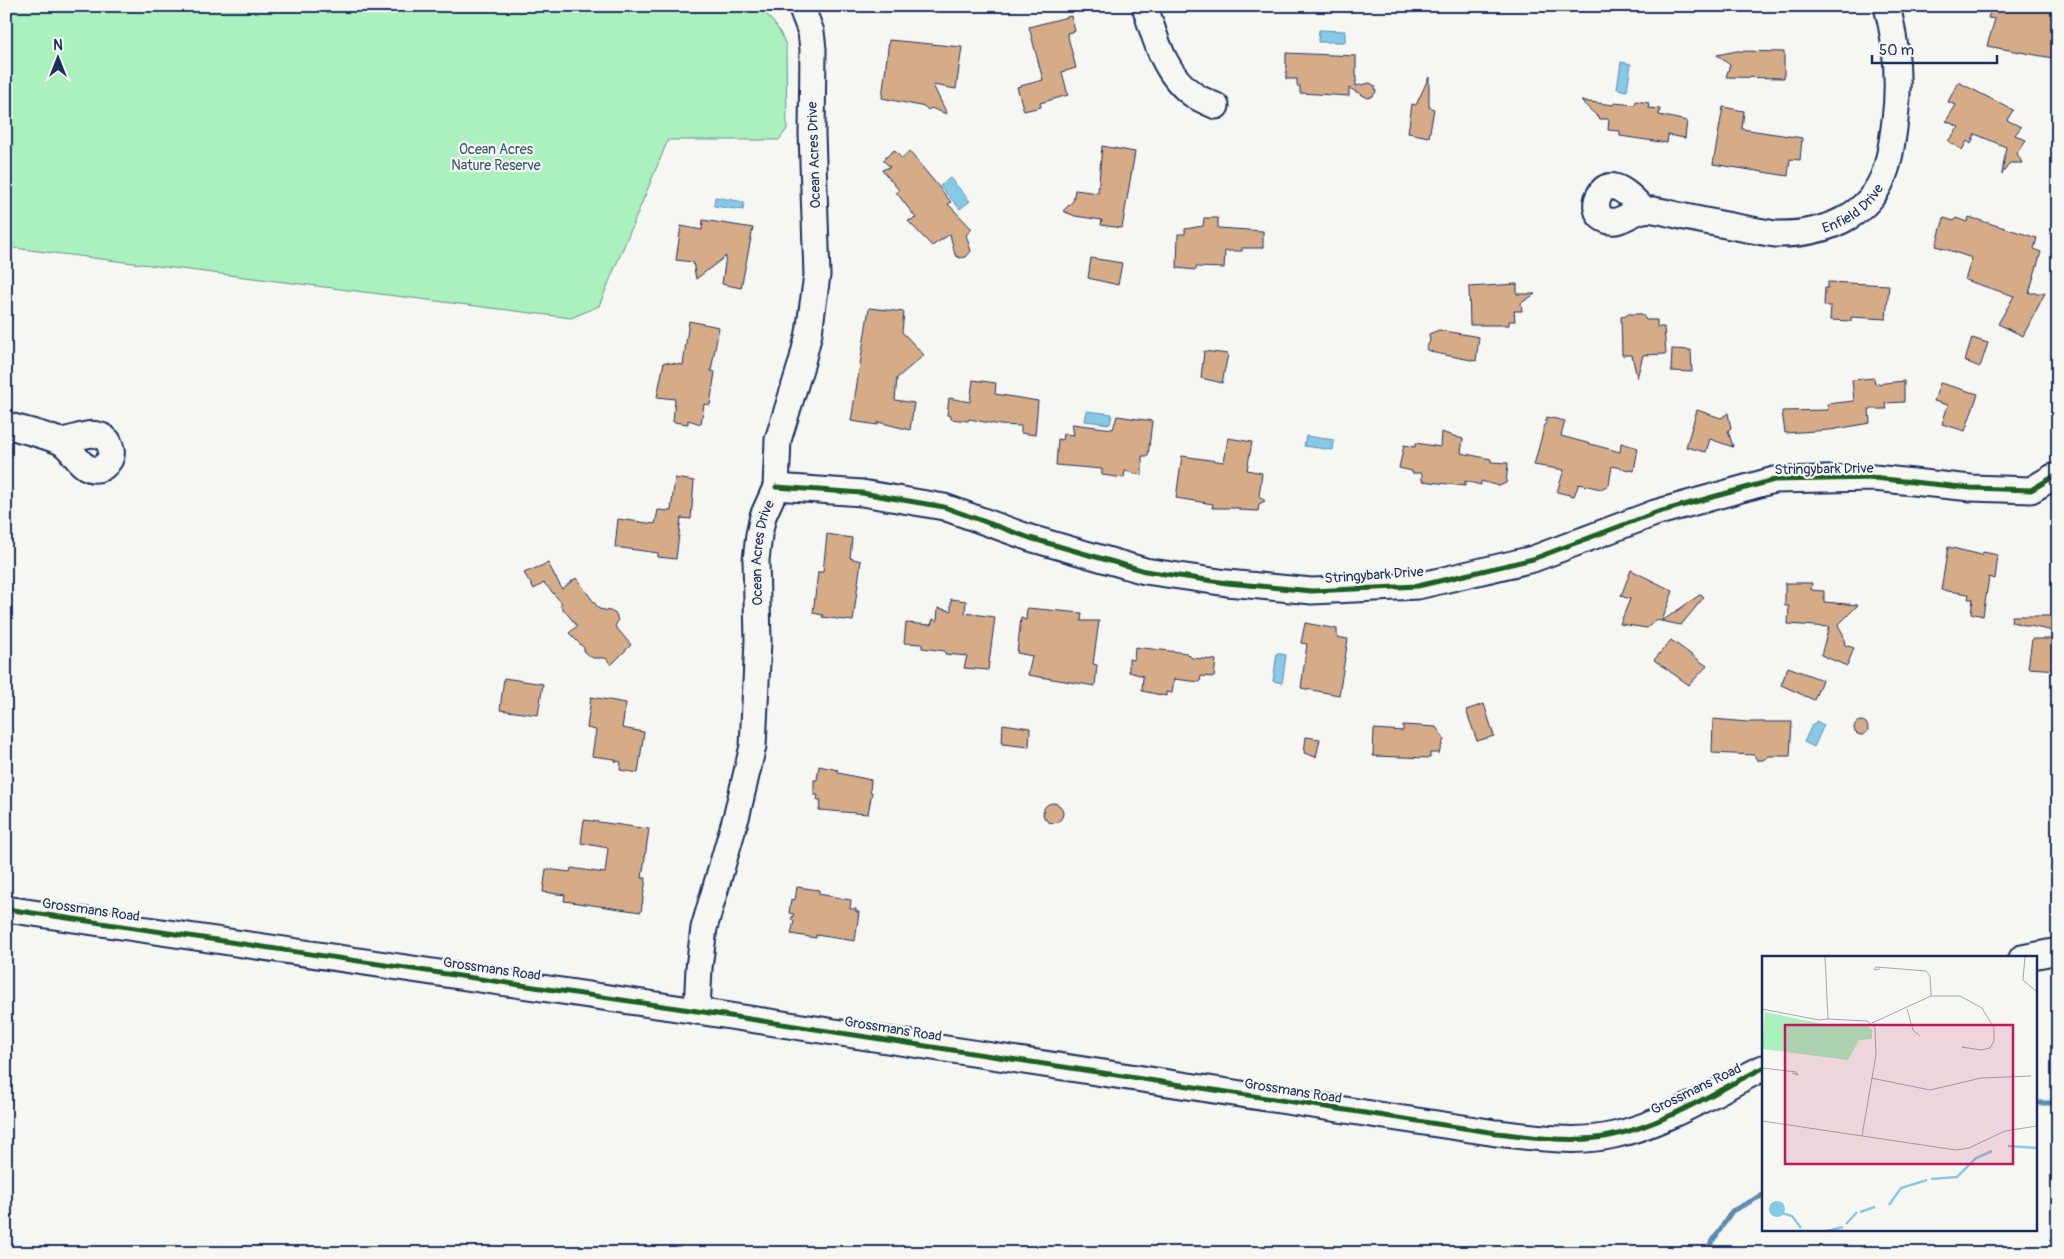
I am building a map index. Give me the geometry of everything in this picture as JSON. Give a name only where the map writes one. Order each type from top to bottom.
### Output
[{"type":"street","name":"Ocean Acres Drive","points":[[697,1011],[699,968],[704,928],[738,814],[752,746],[758,640],[756,560],[763,516],[776,487],[778,440],[804,352],[817,276],[812,134],[813,48],[811,32],[801,6]]},
{"type":"street","points":[[1145,6],[1153,34],[1166,64],[1186,88],[1196,96],[1216,106]]},
{"type":"street","name":"Enfield Drive","points":[[1644,210],[1775,234],[1812,232],[1833,226],[1850,216],[1874,192],[1886,171],[1892,144],[1898,73],[1894,34],[1887,6]]},
{"type":"street","points":[[6,425],[59,441]]},
{"type":"street","name":"Stringybark Drive","points":[[776,487],[862,493],[944,507],[1030,538],[1145,571],[1227,583],[1312,591],[1418,586],[1533,559],[1656,513],[1774,480],[1874,478],[1968,488],[2031,490],[2053,477],[2058,477]]},
{"type":"street","name":"Grossmans Road","points":[[6,909],[697,1011],[1496,1133],[1547,1139],[1613,1136],[1640,1128],[1665,1118],[1762,1069]]},
{"type":"street","points":[[2032,956],[2058,951]]},
{"type":"green space","name":"Ocean Acres Nature Reserve","points":[[6,6],[758,6],[775,24],[786,46],[787,129],[779,140],[668,140],[599,306],[571,318],[6,247]]},
{"type":"water","points":[[1319,30],[1345,31],[1345,42],[1318,42]]},
{"type":"water","points":[[1621,62],[1631,64],[1627,91],[1617,89]]},
{"type":"water","points":[[950,178],[970,201],[960,209],[940,186]]},
{"type":"water","points":[[715,197],[744,202],[743,210],[714,206]]},
{"type":"water","points":[[1087,411],[1112,414],[1110,424],[1085,421]]},
{"type":"water","points":[[1306,436],[1334,440],[1333,450],[1304,446]]},
{"type":"water","points":[[1277,653],[1286,655],[1282,683],[1273,681]]},
{"type":"water","points":[[1816,721],[1824,725],[1814,747],[1804,742]]},
{"type":"building","points":[[1992,6],[2016,6],[2057,12],[2054,33],[2058,34],[2058,59],[1987,46],[1995,19],[1988,18]]},
{"type":"building","points":[[1071,16],[1075,31],[1067,33],[1076,68],[1062,72],[1068,95],[1040,103],[1041,107],[1024,111],[1017,87],[1043,80],[1029,27]]},
{"type":"building","points":[[889,40],[962,47],[956,89],[933,85],[947,114],[931,108],[928,110],[925,107],[882,98]]},
{"type":"building","points":[[1737,51],[1784,52],[1784,78],[1726,77],[1730,65],[1717,55]]},
{"type":"building","points":[[1286,53],[1356,56],[1356,86],[1370,83],[1375,86],[1376,92],[1368,98],[1349,88],[1349,96],[1300,93],[1297,79],[1286,79]]},
{"type":"building","points":[[1429,77],[1429,107],[1434,109],[1429,137],[1408,133],[1412,104],[1416,105]]},
{"type":"building","points":[[1958,82],[2013,110],[2007,120],[2021,127],[2015,135],[2026,140],[2017,153],[2022,163],[2010,163],[2002,174],[2006,147],[1975,134],[1971,144],[1967,141],[1962,150],[1948,141],[1959,127],[1946,121],[1956,105],[1948,102]]},
{"type":"building","points":[[1581,101],[1614,105],[1614,103],[1635,105],[1636,101],[1649,103],[1648,108],[1660,109],[1659,115],[1687,121],[1685,138],[1668,135],[1667,143],[1620,136],[1620,131],[1608,130],[1609,119],[1600,119]]},
{"type":"building","points":[[1723,107],[1744,111],[1742,129],[1802,138],[1800,160],[1790,159],[1788,176],[1713,164]]},
{"type":"building","points":[[1102,146],[1135,152],[1122,228],[1101,225],[1102,220],[1075,216],[1063,211],[1073,201],[1075,190],[1098,193]]},
{"type":"building","points":[[894,150],[902,159],[909,151],[951,202],[948,204],[972,229],[966,235],[971,251],[966,257],[960,258],[955,255],[950,234],[932,246],[908,221],[916,218],[896,192],[899,190],[882,170],[890,167],[883,160]]},
{"type":"building","points":[[1969,217],[2037,238],[2034,249],[2041,252],[2029,293],[2045,293],[2023,336],[1998,324],[2014,296],[1965,280],[1972,258],[1936,246],[1944,218],[1954,221],[1956,218],[1967,222]]},
{"type":"building","points":[[1204,218],[1218,218],[1218,228],[1263,231],[1263,248],[1242,248],[1242,251],[1225,251],[1224,268],[1196,267],[1196,270],[1177,268],[1178,234],[1185,234],[1185,229],[1203,226]]},
{"type":"building","points":[[703,220],[753,228],[741,288],[722,284],[726,256],[696,279],[693,262],[676,260],[681,226],[702,230]]},
{"type":"building","points":[[1091,258],[1122,263],[1118,285],[1088,278]]},
{"type":"building","points":[[1828,282],[1889,285],[1886,319],[1851,317],[1851,321],[1830,320],[1831,306],[1824,306],[1825,288],[1828,288]]},
{"type":"building","points":[[1517,284],[1517,294],[1535,294],[1521,303],[1522,311],[1514,311],[1515,321],[1509,321],[1509,325],[1470,325],[1469,287]]},
{"type":"building","points":[[869,308],[904,312],[902,332],[924,355],[897,378],[895,400],[914,403],[910,430],[878,422],[878,425],[851,421]]},
{"type":"building","points":[[1628,314],[1642,314],[1646,320],[1657,320],[1657,327],[1664,327],[1666,354],[1643,355],[1637,378],[1632,355],[1622,355],[1621,317]]},
{"type":"building","points":[[689,321],[719,327],[711,371],[715,372],[710,405],[704,404],[701,424],[688,420],[688,424],[673,422],[675,399],[657,397],[664,362],[683,365]]},
{"type":"building","points":[[1439,330],[1479,337],[1476,361],[1435,353],[1426,349],[1430,341],[1429,334]]},
{"type":"building","points":[[1972,338],[1988,343],[1980,367],[1965,361]]},
{"type":"building","points":[[1672,349],[1691,350],[1692,372],[1671,371]]},
{"type":"building","points":[[1204,351],[1228,354],[1222,383],[1201,378]]},
{"type":"building","points":[[1874,378],[1875,384],[1904,381],[1904,402],[1885,403],[1887,409],[1869,409],[1870,423],[1830,430],[1785,433],[1782,411],[1828,410],[1827,404],[1854,401],[1852,380]]},
{"type":"building","points":[[973,380],[996,383],[995,394],[1038,401],[1035,435],[1021,433],[1021,426],[1000,425],[969,419],[968,421],[951,419],[951,416],[947,415],[949,398],[970,402]]},
{"type":"building","points":[[1940,383],[1978,394],[1965,431],[1942,424],[1948,405],[1934,401]]},
{"type":"building","points":[[1697,410],[1721,418],[1728,413],[1731,428],[1728,430],[1733,447],[1710,439],[1706,452],[1686,447]]},
{"type":"building","points":[[1117,416],[1152,421],[1148,456],[1142,456],[1142,475],[1125,471],[1124,478],[1102,475],[1102,469],[1056,465],[1058,439],[1062,440],[1063,434],[1074,435],[1072,424],[1113,429]]},
{"type":"building","points":[[1547,417],[1565,421],[1561,436],[1620,452],[1621,443],[1638,448],[1634,471],[1612,466],[1609,485],[1601,489],[1579,484],[1574,496],[1557,492],[1564,470],[1534,465]]},
{"type":"building","points":[[1441,432],[1463,439],[1461,453],[1491,459],[1491,462],[1508,463],[1506,483],[1499,486],[1481,481],[1481,485],[1465,481],[1465,486],[1422,481],[1422,473],[1412,473],[1412,471],[1399,468],[1404,445],[1415,447],[1416,443],[1440,447]]},
{"type":"building","points":[[1228,438],[1252,442],[1247,470],[1262,473],[1259,496],[1265,501],[1259,504],[1258,511],[1239,510],[1239,508],[1212,508],[1213,504],[1176,498],[1182,456],[1224,462]]},
{"type":"building","points":[[675,478],[694,481],[691,519],[681,518],[676,559],[658,557],[658,553],[615,547],[618,519],[655,524],[658,510],[671,511]]},
{"type":"building","points":[[827,534],[852,538],[850,558],[861,561],[853,621],[822,617],[823,615],[813,613],[818,572],[823,572]]},
{"type":"building","points":[[1948,547],[1982,555],[1983,552],[1998,555],[1995,579],[1989,577],[1983,616],[1971,613],[1973,599],[1968,599],[1969,594],[1941,590]]},
{"type":"building","points":[[548,563],[562,589],[576,578],[599,609],[616,614],[618,621],[615,626],[631,645],[611,665],[606,658],[593,658],[584,652],[584,648],[569,633],[577,626],[560,605],[562,603],[544,583],[534,589],[524,573]]},
{"type":"building","points":[[1631,570],[1673,591],[1662,621],[1701,594],[1704,597],[1681,625],[1656,620],[1647,628],[1620,624],[1630,599],[1621,596]]},
{"type":"building","points":[[1785,583],[1812,583],[1811,590],[1824,591],[1824,602],[1858,605],[1838,625],[1843,634],[1845,645],[1854,648],[1847,666],[1821,655],[1829,627],[1788,624],[1789,606],[1785,606]]},
{"type":"building","points":[[951,599],[966,601],[965,613],[995,617],[988,670],[964,668],[967,656],[945,654],[945,651],[922,648],[922,644],[904,643],[906,623],[931,625],[933,619],[937,621],[938,608],[951,611]]},
{"type":"building","points":[[1027,608],[1082,613],[1081,621],[1099,621],[1093,664],[1097,665],[1095,686],[1028,675],[1032,656],[1017,653],[1021,618],[1026,620]]},
{"type":"building","points":[[2012,616],[2058,616],[2058,632],[2011,622]]},
{"type":"building","points":[[1305,623],[1337,629],[1337,637],[1348,639],[1339,695],[1301,688],[1307,644],[1301,643]]},
{"type":"building","points":[[2032,639],[2058,639],[2058,670],[2028,668]]},
{"type":"building","points":[[1671,640],[1707,666],[1689,685],[1654,660]]},
{"type":"building","points":[[1135,647],[1187,653],[1192,658],[1216,660],[1214,677],[1201,676],[1200,682],[1174,679],[1172,693],[1166,692],[1166,696],[1142,691],[1143,676],[1129,672],[1129,659],[1134,660]]},
{"type":"building","points":[[1788,667],[1822,680],[1814,700],[1781,685]]},
{"type":"building","points":[[504,678],[543,684],[538,715],[500,710]]},
{"type":"building","points":[[591,697],[626,703],[622,728],[644,732],[638,773],[620,770],[621,762],[615,761],[615,759],[592,756],[596,730],[587,728]]},
{"type":"building","points":[[1484,704],[1494,736],[1477,741],[1466,710]]},
{"type":"building","points":[[1713,719],[1747,722],[1792,722],[1790,756],[1769,756],[1763,760],[1757,760],[1754,755],[1712,753]]},
{"type":"building","points":[[1861,721],[1866,723],[1868,728],[1866,733],[1861,735],[1856,733],[1854,728],[1856,723]]},
{"type":"building","points":[[1003,724],[1030,728],[1029,747],[1002,744]]},
{"type":"building","points":[[1403,725],[1436,727],[1444,739],[1439,753],[1430,753],[1430,758],[1373,756],[1374,729],[1403,731]]},
{"type":"building","points":[[1306,737],[1320,739],[1316,757],[1304,753]]},
{"type":"building","points":[[819,766],[838,770],[838,773],[871,780],[870,792],[872,792],[868,814],[819,810],[821,800],[817,800],[818,795],[814,795],[814,780],[817,780]]},
{"type":"building","points":[[1053,803],[1060,806],[1063,813],[1060,820],[1053,823],[1046,820],[1043,813],[1046,806]]},
{"type":"building","points":[[584,820],[649,829],[642,878],[646,878],[641,912],[564,901],[565,895],[543,892],[546,869],[570,872],[571,868],[605,873],[608,848],[581,843]]},
{"type":"building","points":[[797,887],[819,890],[819,894],[851,900],[850,909],[856,909],[856,912],[859,912],[855,941],[816,935],[816,938],[791,934],[794,921],[791,919],[794,914],[789,913],[791,899],[795,900]]},
{"type":"waterway","points":[[2036,1103],[2058,1103]]},
{"type":"waterway","points":[[1705,1253],[1732,1211],[1762,1196]]},
{"type":"cycle path","points":[[776,487],[862,493],[944,507],[1030,538],[1145,571],[1227,583],[1312,591],[1418,586],[1533,559],[1655,513],[1774,480],[1874,478],[1971,488],[2031,490],[2053,477],[2058,477]]},
{"type":"cycle path","points":[[6,909],[697,1011],[1496,1133],[1540,1138],[1600,1138],[1634,1130],[1672,1115],[1762,1069]]}]
